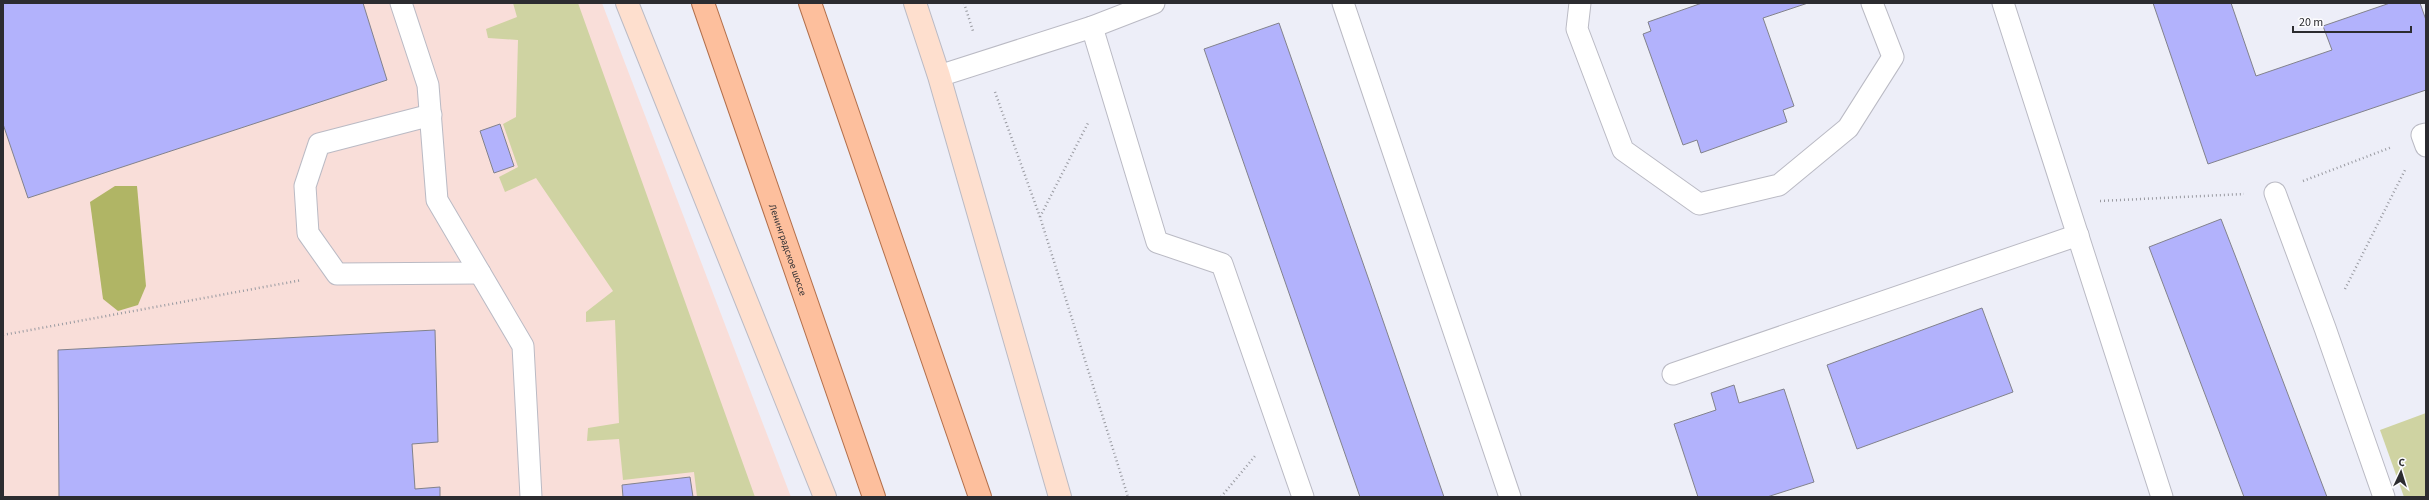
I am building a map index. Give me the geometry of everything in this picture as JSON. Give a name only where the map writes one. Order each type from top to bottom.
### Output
[{"type":"main road","points":[[627,3],[825,497]]},
{"type":"main road","name":"Ленинградское шоссе","points":[[703,3],[874,497]]},
{"type":"main road","points":[[810,3],[980,497]]},
{"type":"main road","points":[[915,3],[939,76],[1060,497]]},
{"type":"lane","points":[[401,3],[428,84],[437,200],[522,346],[531,497]]},
{"type":"lane","points":[[939,76],[1092,27],[1154,3]]},
{"type":"lane","points":[[1343,3],[1510,497]]},
{"type":"lane","points":[[1580,3],[1577,29],[1623,150],[1700,204],[1779,185],[1848,128],[1893,57],[1872,3]]},
{"type":"lane","points":[[2003,3],[2162,497]]},
{"type":"lane","points":[[1092,27],[1157,242],[1222,264],[1303,497]]},
{"type":"lane","points":[[431,115],[319,144],[305,186],[308,233],[337,274],[480,273]]},
{"type":"lane","points":[[2426,134],[2422,135],[2426,146]]},
{"type":"lane","points":[[2275,193],[2325,328],[2384,497]]},
{"type":"lane","points":[[1673,374],[2078,235]]},
{"type":"path","points":[[964,3],[983,61],[1040,217],[1128,497]]},
{"type":"path","points":[[1040,217],[1109,80]]},
{"type":"path","points":[[3,335],[337,274]]},
{"type":"path","points":[[1221,497],[1279,428]]},
{"type":"shaded area","points":[[3,3],[602,3],[791,497],[3,497]]},
{"type":"green space","points":[[513,3],[578,3],[755,497],[697,497],[694,472],[623,480],[619,439],[587,441],[588,428],[619,423],[615,320],[586,322],[586,312],[613,291],[536,178],[505,192],[499,177],[518,167],[503,124],[516,117],[518,40],[488,38],[486,29],[517,17]]},
{"type":"green space","points":[[115,186],[137,186],[146,286],[138,305],[118,311],[103,299],[90,202]]},
{"type":"green space","points":[[2426,413],[2426,497],[2404,497],[2380,430]]},
{"type":"building","points":[[3,3],[363,3],[387,80],[28,198],[3,124]]},
{"type":"building","points":[[1702,3],[1808,3],[1763,18],[1794,106],[1783,110],[1787,122],[1701,153],[1697,140],[1683,145],[1643,34],[1651,31],[1648,22]]},
{"type":"building","points":[[2153,3],[2231,3],[2256,76],[2332,50],[2323,26],[2390,3],[2420,3],[2426,20],[2426,90],[2208,164]]},
{"type":"building","points":[[1279,23],[1444,497],[1360,497],[1204,49]]},
{"type":"building","points":[[500,124],[514,166],[494,173],[480,131]]},
{"type":"building","points":[[2221,219],[2327,497],[2244,497],[2149,247]]},
{"type":"building","points":[[1982,308],[2013,392],[1857,449],[1827,365]]},
{"type":"building","points":[[435,330],[438,442],[412,444],[415,489],[440,487],[440,497],[59,497],[58,350]]},
{"type":"building","points":[[1734,385],[1739,403],[1784,389],[1814,482],[1767,497],[1698,497],[1674,424],[1716,410],[1711,393]]},
{"type":"building","points":[[690,477],[693,497],[623,497],[622,485]]}]
